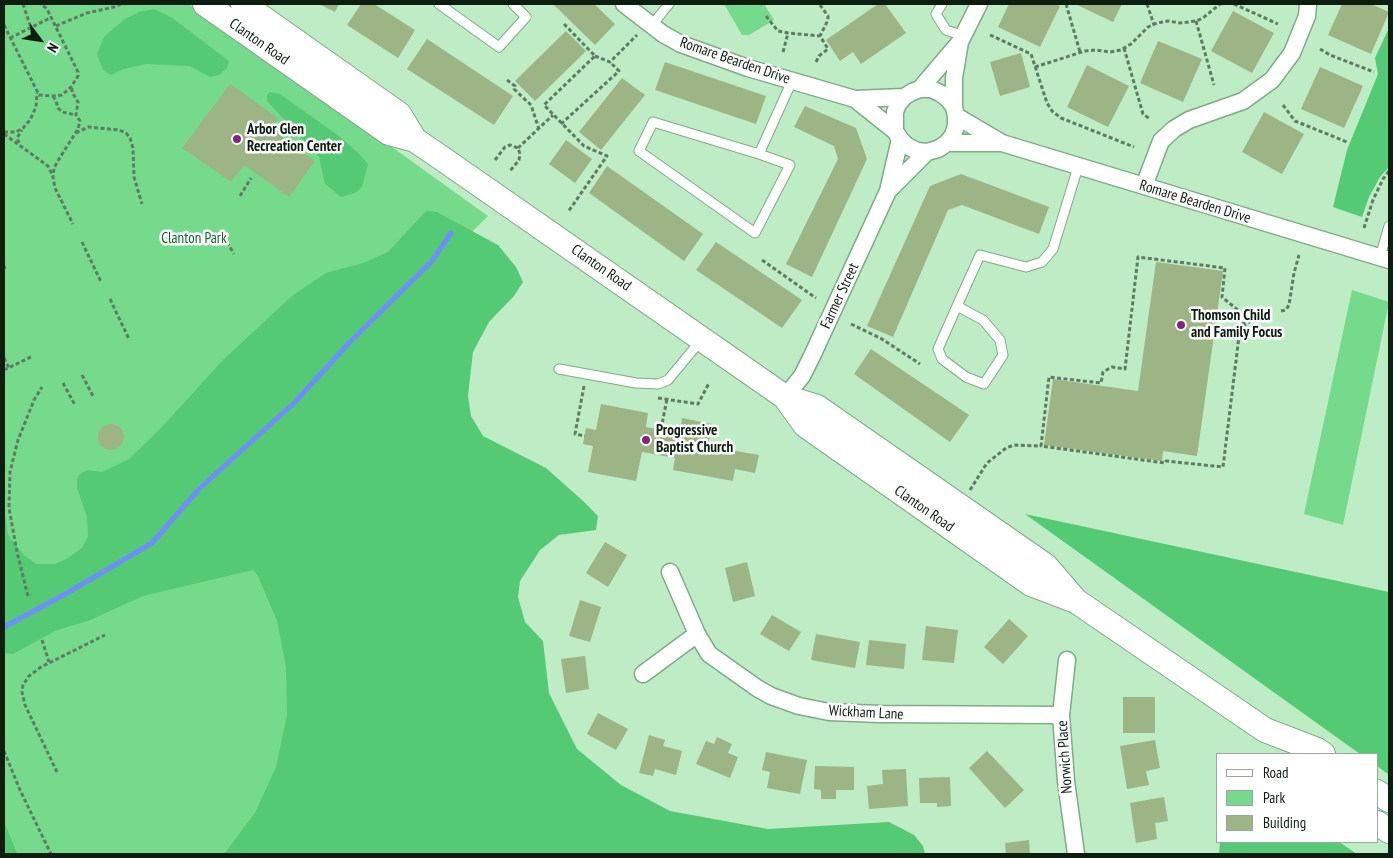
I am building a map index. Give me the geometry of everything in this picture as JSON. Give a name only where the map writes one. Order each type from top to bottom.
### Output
[{"type":"main road","name":"Clanton Road","points":[[205,4],[248,12],[398,114],[415,140],[786,397],[805,425],[1031,584],[1076,601],[1265,730],[1322,753]]},
{"type":"main road","name":"Clanton Road","points":[[1265,730],[1285,753]]},
{"type":"main road","points":[[1378,793],[1389,800]]},
{"type":"main road","points":[[1378,824],[1389,832]]},
{"type":"street","name":"Romare Bearden Drive","points":[[624,4],[647,27],[681,44],[748,68],[855,99],[904,97]]},
{"type":"street","points":[[1144,186],[1161,141],[1174,128],[1189,120],[1243,101],[1257,93],[1272,80],[1292,53],[1307,16],[1308,4]]},
{"type":"street","points":[[962,39],[920,89],[904,97],[895,112],[897,135],[907,146],[917,151],[927,152],[938,149],[947,143],[953,135],[956,126],[954,78],[962,39],[976,5]]},
{"type":"street","points":[[920,89],[931,89],[940,93],[948,99],[955,111]]},
{"type":"street","name":"Romare Bearden Drive","points":[[855,99],[897,135]]},
{"type":"street","name":"Romare Bearden Drive","points":[[955,111],[1002,143],[1384,259]]},
{"type":"street","name":"Farmer Street","points":[[786,397],[802,376],[812,356],[888,191],[897,135]]},
{"type":"street","name":"Romare Bearden Drive","points":[[947,143],[1002,143]]},
{"type":"street","name":"Farmer Street","points":[[888,191],[927,152]]},
{"type":"street","name":"Wickham Lane","points":[[670,572],[697,634],[709,654],[771,696],[799,706],[829,712],[1061,715]]},
{"type":"street","points":[[643,674],[697,634]]},
{"type":"street","name":"Norwich Place","points":[[1067,660],[1061,715],[1066,780],[1076,854]]},
{"type":"lane","points":[[438,4],[499,47],[526,16],[513,4]]},
{"type":"lane","points":[[647,27],[669,4]]},
{"type":"lane","points":[[942,4],[936,14],[946,30],[962,39]]},
{"type":"lane","points":[[759,154],[792,81]]},
{"type":"lane","points":[[654,122],[759,154],[790,165],[755,233],[639,151],[654,122]]},
{"type":"lane","points":[[957,306],[983,320],[1000,340],[1003,355],[984,384],[966,377],[942,359],[938,349],[957,306],[980,254],[1026,267],[1042,262],[1053,249],[1078,167]]},
{"type":"lane","points":[[1384,259],[1389,226]]},
{"type":"lane","points":[[558,369],[636,383],[658,384],[668,380],[702,339]]},
{"type":"path","points":[[23,4],[31,28]]},
{"type":"path","points":[[41,4],[48,9],[78,72],[72,87],[56,100]]},
{"type":"path","points":[[56,26],[86,13],[121,4]]},
{"type":"path","points":[[1066,4],[1080,52]]},
{"type":"path","points":[[1147,4],[1154,25]]},
{"type":"path","points":[[1213,4],[1214,9]]},
{"type":"path","points":[[1035,67],[1080,52],[1096,50],[1110,52],[1124,48],[1131,44],[1148,27],[1168,21],[1180,23],[1196,21],[1203,18],[1220,4]]},
{"type":"path","points":[[1234,4],[1278,24]]},
{"type":"path","points":[[820,5],[828,16],[820,36]]},
{"type":"path","points":[[766,16],[778,30],[788,34],[820,36]]},
{"type":"path","points":[[10,38],[52,18]]},
{"type":"path","points":[[1196,21],[1214,85]]},
{"type":"path","points":[[561,124],[619,71],[610,62],[595,56],[564,24]]},
{"type":"path","points":[[4,25],[37,93],[37,102]]},
{"type":"path","points":[[610,62],[647,27]]},
{"type":"path","points":[[783,52],[788,34]]},
{"type":"path","points":[[990,35],[1031,54],[1047,103],[1061,118],[1134,147]]},
{"type":"path","points":[[816,62],[819,56],[828,48],[820,36]]},
{"type":"path","points":[[1124,48],[1143,114],[1150,119]]},
{"type":"path","points":[[1320,49],[1330,55],[1374,72]]},
{"type":"path","points":[[568,212],[607,156],[584,146],[544,105],[595,56]]},
{"type":"path","points":[[507,80],[515,86],[514,89],[531,105],[539,129]]},
{"type":"path","points":[[72,87],[72,92],[78,102],[76,115],[88,128]]},
{"type":"path","points":[[67,91],[72,92]]},
{"type":"path","points":[[37,93],[42,96],[59,96]]},
{"type":"path","points":[[19,144],[17,138],[30,120],[37,102],[42,96]]},
{"type":"path","points":[[53,96],[58,108],[62,112],[76,115]]},
{"type":"path","points":[[1283,105],[1295,121],[1346,142]]},
{"type":"path","points":[[518,148],[553,115]]},
{"type":"path","points":[[53,177],[54,168],[76,133],[80,121]]},
{"type":"path","points":[[4,133],[16,132],[23,128]]},
{"type":"path","points":[[76,133],[88,128],[119,130],[126,133],[130,138],[133,148],[134,177],[142,204]]},
{"type":"path","points":[[4,133],[48,166],[73,224]]},
{"type":"path","points":[[495,160],[505,147],[510,145],[518,148]]},
{"type":"path","points":[[510,171],[519,160],[518,148]]},
{"type":"path","points":[[1364,228],[1373,200],[1389,171]]},
{"type":"path","points":[[240,196],[251,178]]},
{"type":"path","points":[[82,242],[101,282]]},
{"type":"path","points":[[227,242],[234,254]]},
{"type":"path","points":[[1281,311],[1286,310],[1289,305],[1299,255]]},
{"type":"path","points":[[1041,446],[1049,377],[1102,383],[1103,372],[1112,367],[1125,369],[1138,257],[1226,268],[1222,297],[1245,316],[1243,326]]},
{"type":"path","points":[[762,260],[816,298]]},
{"type":"path","points":[[110,299],[129,339]]},
{"type":"path","points":[[968,493],[987,463],[995,455],[1014,445],[1041,446],[1165,463],[1166,461],[1223,466],[1240,328],[1254,319]]},
{"type":"path","points":[[851,324],[882,339],[920,364]]},
{"type":"path","points":[[4,370],[33,356]]},
{"type":"path","points":[[4,358],[9,368]]},
{"type":"path","points":[[82,375],[93,396]]},
{"type":"path","points":[[64,383],[75,405]]},
{"type":"path","points":[[658,398],[698,404],[709,383]]},
{"type":"path","points":[[585,436],[575,434],[584,385],[593,387]]},
{"type":"path","points":[[28,596],[9,508],[10,472],[18,440],[34,400],[42,387]]},
{"type":"path","points":[[661,430],[667,399]]},
{"type":"path","points":[[57,772],[25,704],[22,692],[26,680],[49,662],[105,635]]},
{"type":"path","points":[[42,640],[49,662]]},
{"type":"path","points":[[4,751],[51,854]]},
{"type":"green space","name":"Clanton Park","points":[[4,4],[189,4],[282,68],[488,216],[242,458],[308,599],[279,854],[4,854]]},
{"type":"green space","points":[[724,4],[764,4],[774,20],[749,35],[742,35]]},
{"type":"green space","points":[[154,9],[171,17],[229,61],[227,68],[219,75],[210,77],[190,66],[146,64],[124,69],[111,75],[103,70],[97,54],[104,37],[125,19],[139,12]]},
{"type":"green space","points":[[1389,28],[1389,167],[1380,177],[1369,197],[1362,217],[1333,207],[1347,150],[1378,74],[1375,58]]},
{"type":"green space","points":[[270,92],[280,94],[339,136],[358,153],[368,164],[362,187],[355,193],[341,197],[325,184],[319,157],[267,101],[267,95]]},
{"type":"green space","points":[[426,211],[437,212],[498,245],[516,267],[523,282],[514,296],[489,322],[473,352],[468,396],[471,416],[483,436],[546,468],[598,516],[596,530],[559,535],[540,550],[520,581],[518,597],[525,622],[543,641],[549,693],[577,749],[621,785],[670,811],[768,829],[889,822],[914,835],[923,846],[925,854],[224,854],[255,813],[276,767],[287,715],[286,667],[277,621],[258,576],[253,570],[143,596],[88,621],[57,630],[13,654],[4,653],[4,509],[8,535],[24,555],[36,564],[55,564],[82,548],[88,536],[87,517],[77,488],[79,475],[87,470],[102,472],[129,459],[161,428],[223,360],[292,296],[326,273],[363,263],[388,252]]},
{"type":"green space","points":[[1352,290],[1389,302],[1343,525],[1304,514]]},
{"type":"green space","points":[[1025,514],[1389,592],[1389,775],[1378,767],[1378,753],[1359,753]]},
{"type":"green space","points":[[4,821],[16,851],[17,854],[4,854]]},
{"type":"green space","points":[[1220,843],[1340,843],[1357,854],[1219,854]]},
{"type":"building","points":[[319,4],[339,4],[335,12]]},
{"type":"building","points":[[361,4],[374,4],[415,30],[398,58],[347,25]]},
{"type":"building","points":[[553,4],[594,4],[615,24],[595,45]]},
{"type":"building","points":[[878,4],[885,4],[906,33],[861,64],[853,52],[840,61],[826,40]]},
{"type":"building","points":[[1009,4],[1055,4],[1060,6],[1040,47],[998,27]]},
{"type":"building","points":[[1075,4],[1122,4],[1113,22]]},
{"type":"building","points":[[1342,4],[1371,4],[1389,12],[1371,54],[1328,35]]},
{"type":"building","points":[[1233,11],[1274,33],[1252,73],[1211,51]]},
{"type":"building","points":[[566,31],[586,51],[535,101],[515,81]]},
{"type":"building","points":[[427,39],[513,96],[494,125],[407,69]]},
{"type":"building","points":[[1158,41],[1202,59],[1183,102],[1140,83]]},
{"type":"building","points":[[1021,53],[1030,87],[1000,96],[990,62]]},
{"type":"building","points":[[665,62],[766,96],[756,124],[655,90]]},
{"type":"building","points":[[1087,65],[1129,86],[1108,127],[1067,107]]},
{"type":"building","points":[[1320,67],[1363,86],[1344,128],[1301,109]]},
{"type":"building","points":[[622,78],[645,95],[601,150],[579,132]]},
{"type":"building","name":"Arbor Glen Recreation Center","points":[[230,84],[278,118],[271,129],[315,161],[289,197],[244,165],[231,182],[182,148]]},
{"type":"building","points":[[805,106],[856,128],[867,159],[812,277],[786,264],[838,159],[834,146],[794,127]]},
{"type":"building","points":[[1264,112],[1304,134],[1282,174],[1242,152]]},
{"type":"building","points":[[566,140],[592,159],[575,183],[549,164]]},
{"type":"building","points":[[607,166],[703,234],[684,261],[589,193]]},
{"type":"building","points":[[961,174],[1049,207],[1039,234],[962,205],[948,210],[893,337],[867,326],[930,186]]},
{"type":"building","points":[[716,242],[802,300],[782,328],[696,270]]},
{"type":"building","name":"Thomson Child and Family Focus","points":[[1156,262],[1223,271],[1197,456],[1163,451],[1162,461],[1044,445],[1053,379],[1138,391]]},
{"type":"building","points":[[871,349],[969,415],[950,442],[854,374]]},
{"type":"building","name":"Progressive Baptist Church","points":[[601,404],[648,413],[646,427],[680,433],[682,418],[712,424],[708,446],[759,455],[755,473],[735,469],[733,481],[673,470],[675,458],[642,452],[636,481],[588,472],[593,446],[583,444],[586,428],[596,430]]},
{"type":"building","points":[[111,424],[120,428],[124,437],[120,446],[111,450],[102,446],[98,437],[102,428]]},
{"type":"building","points":[[605,542],[627,555],[608,587],[586,573]]},
{"type":"building","points":[[747,562],[755,596],[733,602],[725,568]]},
{"type":"building","points":[[580,600],[601,607],[590,642],[569,636]]},
{"type":"building","points":[[772,615],[801,632],[789,651],[760,634]]},
{"type":"building","points":[[1009,619],[1028,636],[1003,664],[984,647]]},
{"type":"building","points":[[926,626],[958,630],[954,663],[922,660]]},
{"type":"building","points":[[816,634],[860,642],[855,668],[811,660]]},
{"type":"building","points":[[869,640],[906,644],[904,669],[866,665]]},
{"type":"building","points":[[585,656],[589,689],[566,693],[561,659]]},
{"type":"building","points":[[1123,697],[1155,697],[1155,733],[1123,733]]},
{"type":"building","points":[[598,713],[628,729],[616,750],[587,734]]},
{"type":"building","points":[[649,735],[665,740],[663,746],[682,751],[676,775],[655,769],[653,776],[639,773]]},
{"type":"building","points":[[717,737],[732,744],[728,753],[738,757],[730,778],[696,764],[706,741],[714,744]]},
{"type":"building","points":[[1155,740],[1160,768],[1146,771],[1149,785],[1127,789],[1120,746]]},
{"type":"building","points":[[987,751],[1024,790],[1005,808],[969,768]]},
{"type":"building","points":[[766,752],[807,760],[800,794],[767,788],[770,772],[762,770]]},
{"type":"building","points":[[815,766],[854,767],[854,790],[836,790],[836,799],[821,799],[821,790],[814,789]]},
{"type":"building","points":[[906,769],[908,806],[869,809],[867,786],[883,784],[882,770]]},
{"type":"building","points":[[950,777],[951,806],[937,807],[937,803],[920,803],[919,778]]},
{"type":"building","points":[[1164,797],[1168,821],[1155,823],[1157,839],[1136,843],[1130,803]]},
{"type":"building","points":[[1029,840],[1030,854],[1006,854],[1005,843]]},
{"type":"waterway","points":[[4,627],[69,592],[152,543],[200,488],[294,403],[350,342],[432,261],[451,233]]},
{"type":"place","name":"Arbor Glen Recreation Center","points":[[237,139]]},
{"type":"place","name":"Thomson Child and Family Focus","points":[[1181,325]]},
{"type":"place","name":"Progressive Baptist Church","points":[[646,440]]}]
